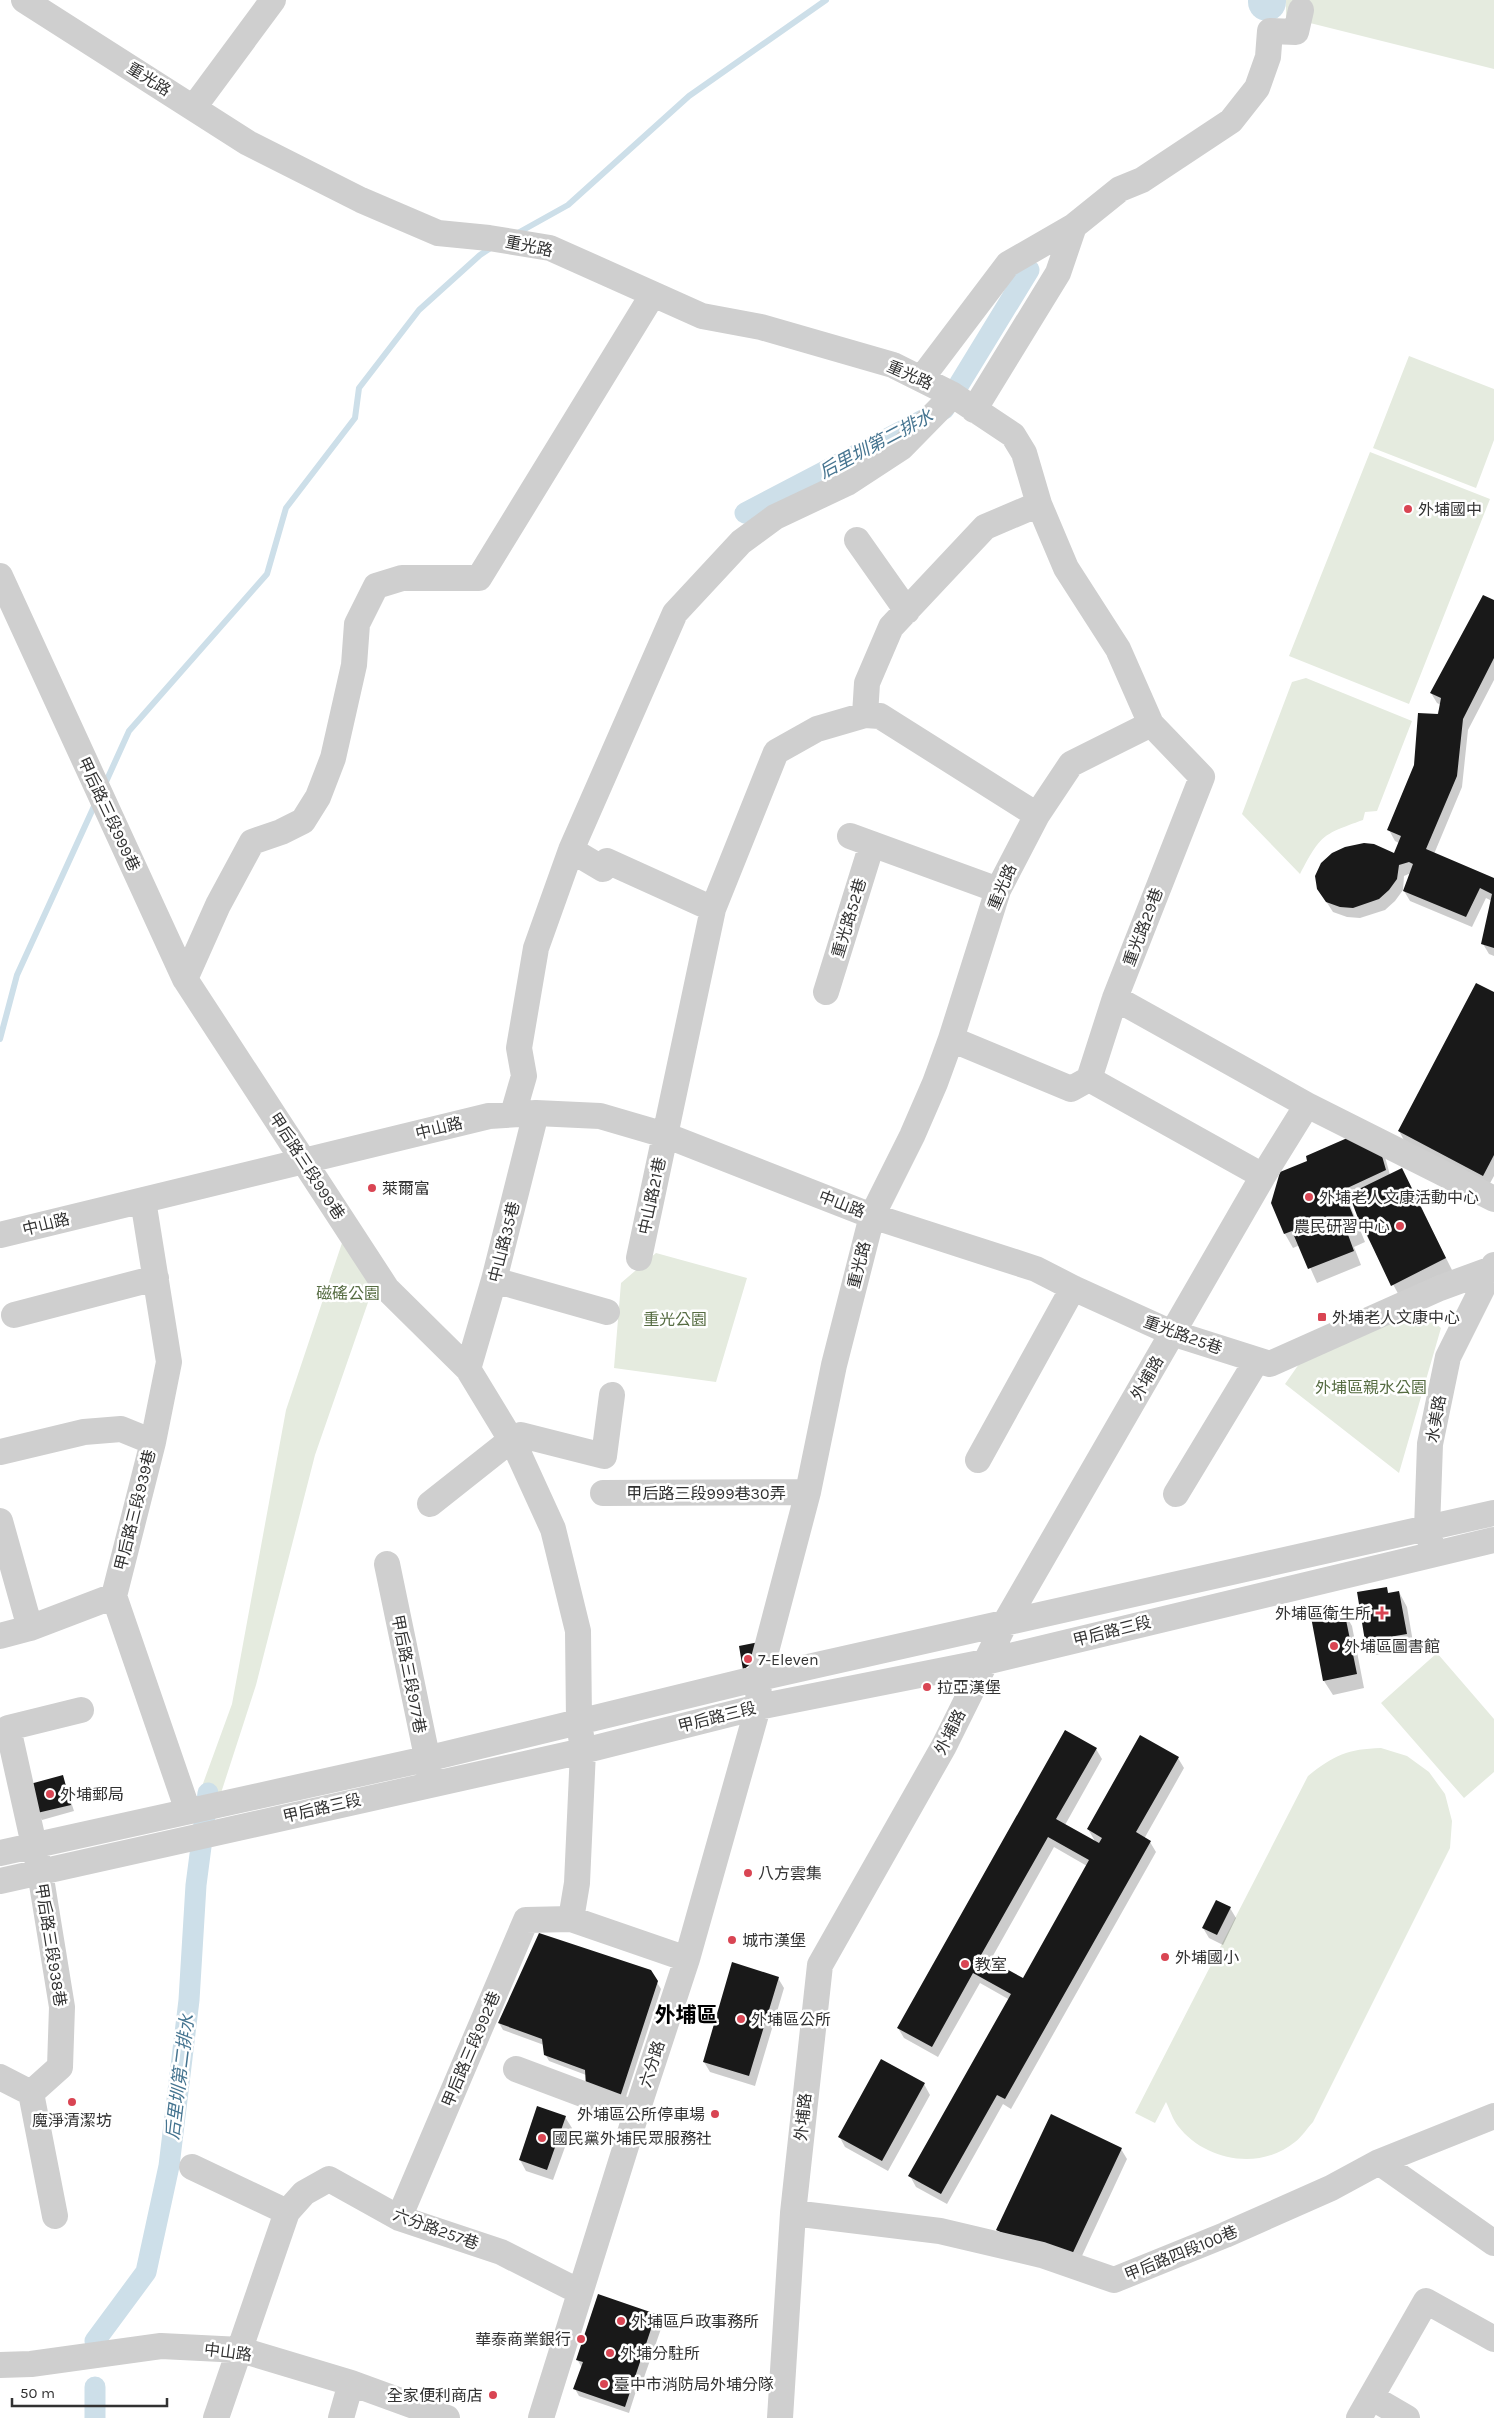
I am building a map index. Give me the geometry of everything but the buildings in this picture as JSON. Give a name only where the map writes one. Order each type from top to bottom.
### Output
[{"type":"street","name":"重光路","points":[[24,0],[194,107],[248,144],[361,200],[438,233],[489,238],[550,248],[702,316],[761,328],[874,360],[893,366],[953,395],[1013,435],[1024,453],[1039,504],[1066,568],[1118,649],[1151,724],[1202,777]]},
{"type":"street","points":[[194,107],[273,0]]},
{"type":"street","points":[[921,379],[1008,264],[1074,226],[1120,189],[1142,180],[1231,121],[1257,88],[1268,57],[1270,32],[1296,32],[1300,10]]},
{"type":"street","points":[[974,410],[1058,273],[1074,226]]},
{"type":"street","points":[[184,979],[218,905],[252,842],[280,832],[304,820],[318,797],[333,758],[354,665],[357,624],[376,586],[402,578],[479,578],[653,294]]},
{"type":"street","name":"中山路35巷","points":[[468,1369],[494,1280],[525,1114],[524,1076],[519,1048],[536,948],[571,850],[675,613],[741,542],[776,517],[848,483],[902,447],[953,395]]},
{"type":"street","points":[[865,715],[867,684],[891,627],[985,527],[1039,504]]},
{"type":"street","points":[[858,540],[907,611]]},
{"type":"street","name":"甲后路三段999巷","points":[[0,576],[184,979],[387,1289],[468,1369],[511,1440],[553,1529],[578,1631],[579,1721],[582,1751]]},
{"type":"street","points":[[665,1135],[713,909],[776,752],[817,729],[865,715],[880,716],[1037,815]]},
{"type":"street","name":"重光路","points":[[759,1678],[808,1492],[834,1365],[872,1216],[912,1136],[951,1039],[998,890],[1037,815],[1071,764],[1151,724]]},
{"type":"street","name":"重光路29巷","points":[[1089,1079],[1116,998],[1202,777]]},
{"type":"street","name":"重光路52巷","points":[[826,992],[861,840],[998,890]]},
{"type":"street","points":[[571,850],[603,869],[607,862],[713,909]]},
{"type":"street","points":[[1116,998],[1307,1105],[1494,1199]]},
{"type":"street","points":[[951,1039],[1071,1089],[1089,1079],[1263,1176]]},
{"type":"street","name":"外埔路","points":[[780,2418],[793,2213],[820,1965],[944,1746],[1006,1623],[1263,1176],[1307,1105]]},
{"type":"street","name":"中山路","points":[[0,1235],[489,1116],[525,1114],[600,1116],[665,1135],[872,1216]]},
{"type":"street","name":"中山路21巷","points":[[639,1258],[665,1135]]},
{"type":"street","name":"甲后路三段939巷","points":[[114,1596],[153,1442],[170,1362],[143,1200]]},
{"type":"street","name":"重光路25巷","points":[[872,1216],[1036,1268],[1073,1288],[1172,1333],[1270,1364],[1440,1288],[1493,1267]]},
{"type":"street","name":"水美路","points":[[1433,1554],[1427,1528],[1430,1444],[1448,1356],[1493,1267]]},
{"type":"street","points":[[14,1315],[156,1278]]},
{"type":"street","points":[[494,1280],[607,1312]]},
{"type":"street","points":[[978,1460],[1073,1288]]},
{"type":"street","points":[[1176,1494],[1257,1360]]},
{"type":"street","points":[[430,1504],[511,1440],[521,1435],[604,1456],[612,1395]]},
{"type":"street","points":[[0,1452],[84,1432],[121,1429],[153,1442]]},
{"type":"street","name":"甲后路三段999巷30弄","points":[[603,1493],[808,1492]]},
{"type":"street","name":"甲后路三段","points":[[0,1853],[426,1759],[759,1678],[1494,1513]]},
{"type":"street","points":[[0,1520],[30,1628]]},
{"type":"street","name":"甲后路三段","points":[[0,1880],[582,1751],[758,1707],[985,1662],[1494,1540]]},
{"type":"street","name":"甲后路三段977巷","points":[[387,1564],[426,1759],[433,1784]]},
{"type":"street","points":[[0,1636],[30,1628],[114,1596],[188,1811]]},
{"type":"street","name":"六分路","points":[[541,2418],[636,2114],[688,1959],[758,1707],[759,1678]]},
{"type":"street","name":"甲后路三段938巷","points":[[31,2092],[60,2067],[62,2007],[40,1872],[8,1728],[81,1710]]},
{"type":"street","points":[[571,1919],[577,1884],[582,1751]]},
{"type":"street","name":"甲后路三段992巷","points":[[399,2218],[526,1920],[571,1919],[688,1959]]},
{"type":"street","points":[[516,2068],[636,2114]]},
{"type":"street","points":[[0,2077],[31,2092],[56,2216]]},
{"type":"street","name":"甲后路四段100巷","points":[[793,2213],[940,2231],[1042,2255],[1114,2280],[1225,2235],[1323,2192],[1378,2162],[1494,2116]]},
{"type":"street","points":[[1378,2162],[1494,2243]]},
{"type":"street","points":[[192,2167],[287,2212],[216,2418]]},
{"type":"street","name":"六分路257巷","points":[[287,2212],[304,2193],[329,2178],[399,2218],[501,2252],[580,2292]]},
{"type":"street","points":[[1407,2418],[1365,2407],[1426,2300],[1494,2339]]},
{"type":"street","name":"中山路","points":[[0,2365],[31,2364],[161,2346],[240,2350],[351,2383],[448,2418]]},
{"type":"street","points":[[341,2418],[351,2383]]},
{"type":"green space","points":[[1286,0],[1494,0],[1494,69],[1286,17]]},
{"type":"green space","points":[[1409,356],[1494,389],[1494,440],[1476,488],[1373,448]]},
{"type":"green space","points":[[1370,452],[1490,499],[1409,704],[1289,656]]},
{"type":"green space","points":[[1306,678],[1412,721],[1377,811],[1365,812],[1363,820],[1330,833],[1318,844],[1300,874],[1242,814],[1292,682]]},
{"type":"green space","name":"磁磘公園","points":[[343,1240],[373,1288],[315,1455],[256,1685],[221,1793],[201,1789],[232,1704],[286,1410]]},
{"type":"green space","name":"重光公園","points":[[656,1253],[747,1278],[716,1382],[614,1368],[621,1283]]},
{"type":"green space","name":"外埔區親水公園","points":[[1420,1310],[1441,1328],[1399,1473],[1285,1384],[1299,1364]]},
{"type":"green space","points":[[1437,1653],[1494,1719],[1494,1772],[1464,1798],[1381,1703]]},
{"type":"green space","points":[[1381,1748],[1407,1756],[1429,1772],[1445,1794],[1452,1821],[1450,1848],[1313,2122],[1298,2140],[1281,2151],[1266,2157],[1250,2159],[1218,2154],[1189,2138],[1178,2126],[1166,2102],[1155,2123],[1135,2113],[1308,1776],[1334,1758],[1359,1750]]},
{"type":"waterway","points":[[516,234],[568,205],[689,96],[826,0]]},
{"type":"waterway","points":[[105,784],[129,731],[267,574],[286,508],[355,418],[359,388],[419,310],[480,255],[492,247]]},
{"type":"waterway","name":"后里圳第二排水","points":[[745,513],[944,409],[1029,270]]},
{"type":"waterway","points":[[0,1039],[17,975],[96,802]]},
{"type":"waterway","name":"后里圳第二排水","points":[[95,2341],[146,2272],[169,2166],[189,2000],[196,1885],[208,1793]]},
{"type":"waterway","name":"后里圳第二排水","points":[[95,2387],[95,2418]]},
{"type":"place","name":"外埔國中","points":[[1408,509]]},
{"type":"place","name":"萊爾富","points":[[372,1188]]},
{"type":"place","name":"外埔老人文康活動中心","points":[[1309,1197]]},
{"type":"place","name":"農民研習中心","points":[[1400,1226]]},
{"type":"place","name":"外埔老人文康中心","points":[[1322,1317]]},
{"type":"place","name":"外埔區衛生所","points":[[1382,1613]]},
{"type":"place","name":"外埔區圖書館","points":[[1334,1646]]},
{"type":"place","name":"7-Eleven","points":[[748,1659]]},
{"type":"place","name":"拉亞漢堡","points":[[927,1687]]},
{"type":"place","name":"外埔郵局","points":[[50,1794]]},
{"type":"place","name":"八方雲集","points":[[748,1873]]},
{"type":"place","name":"城市漢堡","points":[[732,1940]]},
{"type":"place","name":"外埔國小","points":[[1165,1957]]},
{"type":"place","name":"教室","points":[[965,1964]]},
{"type":"place","name":"外埔區公所","points":[[741,2019]]},
{"type":"place","name":"魔淨清潔坊","points":[[72,2102]]},
{"type":"place","name":"外埔區公所停車場","points":[[715,2114]]},
{"type":"place","name":"國民黨外埔民眾服務社","points":[[542,2138]]},
{"type":"place","name":"外埔區戶政事務所","points":[[621,2321]]},
{"type":"place","name":"華泰商業銀行","points":[[581,2339]]},
{"type":"place","name":"外埔分駐所","points":[[610,2353]]},
{"type":"place","name":"臺中市消防局外埔分隊","points":[[604,2384]]},
{"type":"place","name":"全家便利商店","points":[[493,2395]]},
{"type":"district","name":"外埔區","points":[[686,2015]]}]
